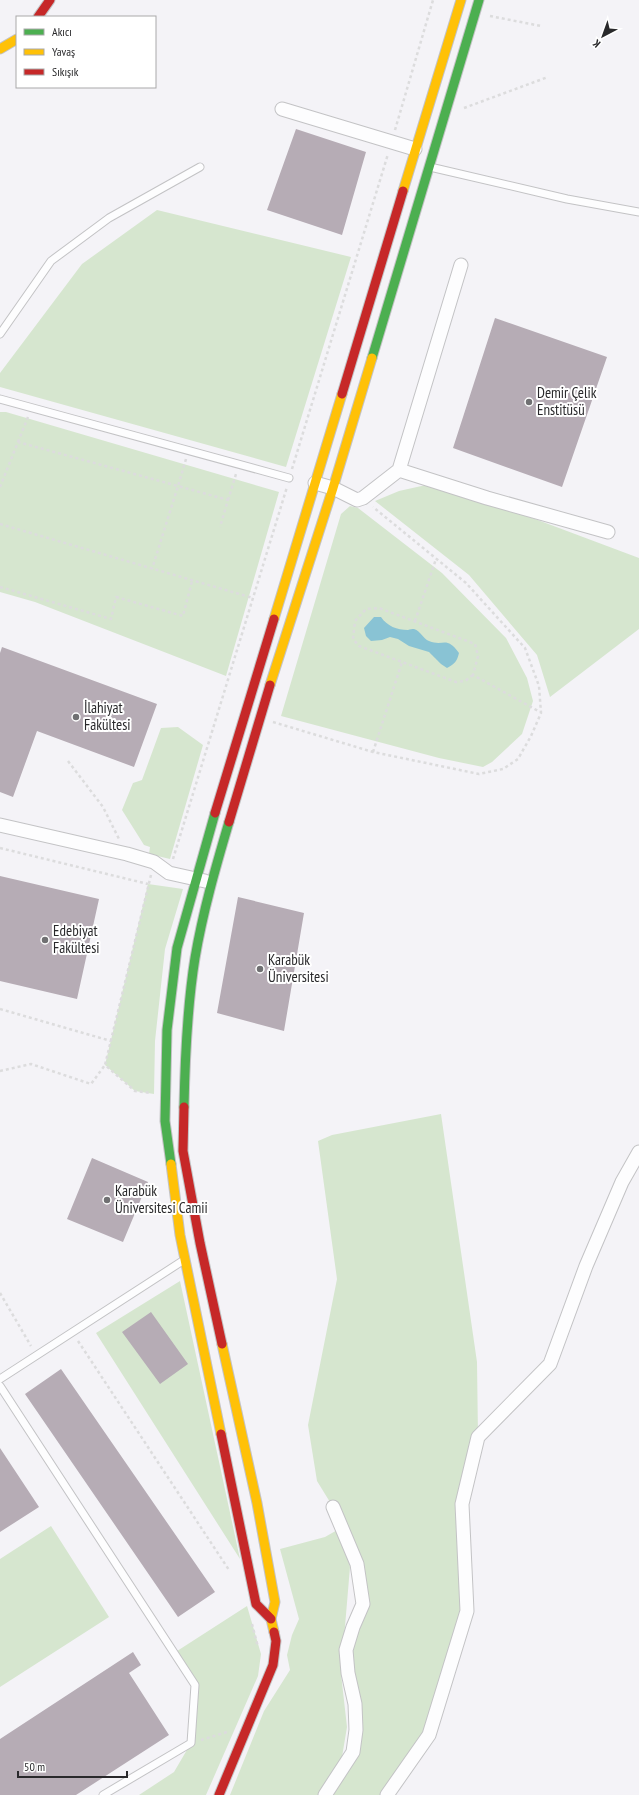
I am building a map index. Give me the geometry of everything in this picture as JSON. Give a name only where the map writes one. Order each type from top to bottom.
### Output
[{"type":"main road","points":[[39,16],[50,0]]},
{"type":"main road","points":[[272,1620],[256,1604],[180,1235],[165,1121],[167,1030],[177,948],[314,483],[461,0]]},
{"type":"main road","points":[[219,1795],[274,1665],[276,1641],[272,1620],[275,1602],[257,1503],[200,1243],[183,1151],[185,1040],[195,958],[212,882],[264,703],[333,488],[479,0]]},
{"type":"main road","points":[[0,49],[16,40]]},
{"type":"street","points":[[282,109],[415,149]]},
{"type":"street","points":[[314,483],[333,488],[357,500],[362,498],[399,470],[461,265]]},
{"type":"street","points":[[399,470],[487,498],[608,532]]},
{"type":"street","points":[[0,825],[127,854],[154,862],[169,873],[212,882]]},
{"type":"street","points":[[387,1795],[429,1735],[467,1611],[462,1504],[478,1437],[550,1364],[586,1266],[622,1182],[639,1152]]},
{"type":"street","points":[[325,1795],[353,1752],[356,1730],[355,1704],[348,1673],[346,1650],[353,1627],[363,1604],[357,1564],[333,1507]]},
{"type":"lane","points":[[0,334],[51,261],[109,218],[200,167]]},
{"type":"lane","points":[[429,167],[567,199],[639,212]]},
{"type":"lane","points":[[0,399],[289,478]]},
{"type":"lane","points":[[0,1379],[185,1259]]},
{"type":"lane","points":[[0,1386],[195,1685],[191,1743],[104,1795]]},
{"type":"path","points":[[169,873],[433,0]]},
{"type":"path","points":[[488,10],[487,16],[541,26]]},
{"type":"path","points":[[458,111],[548,77]]},
{"type":"path","points":[[0,487],[31,407]]},
{"type":"path","points":[[18,442],[228,500]]},
{"type":"path","points":[[152,569],[188,450]]},
{"type":"path","points":[[220,528],[239,465]]},
{"type":"path","points":[[274,718],[273,722],[373,752],[479,774],[504,769],[518,759],[531,736],[541,713],[539,686],[525,648],[466,583],[362,498]]},
{"type":"path","points":[[0,524],[253,598]]},
{"type":"path","points":[[415,621],[436,559]]},
{"type":"path","points":[[0,587],[111,619],[116,597],[183,616],[192,581]]},
{"type":"path","points":[[379,608],[415,621],[476,644],[478,656],[473,674],[465,681],[456,682],[359,646],[353,639],[355,621],[366,609],[379,608]]},
{"type":"path","points":[[373,752],[402,662]]},
{"type":"path","points":[[473,674],[541,713]]},
{"type":"path","points":[[68,761],[103,807],[127,854]]},
{"type":"path","points":[[0,848],[148,884]]},
{"type":"path","points":[[0,1072],[31,1064],[91,1084],[105,1065],[154,862]]},
{"type":"path","points":[[0,1009],[111,1041]]},
{"type":"path","points":[[105,1065],[136,1091],[154,1094]]},
{"type":"path","points":[[0,1293],[37,1355]]},
{"type":"path","points":[[72,1332],[229,1570]]},
{"type":"path","points":[[251,1620],[259,1648]]},
{"type":"path","points":[[191,1743],[228,1732]]},
{"type":"green space","points":[[157,210],[351,257],[286,467],[0,387],[0,373],[82,264]]},
{"type":"green space","points":[[0,412],[6,412],[279,492],[226,676],[35,602],[0,592]]},
{"type":"green space","points":[[426,485],[535,519],[639,558],[639,629],[550,697],[537,655],[469,575],[375,501],[399,491]]},
{"type":"green space","points":[[350,506],[358,508],[442,573],[506,638],[527,678],[533,701],[522,734],[492,762],[483,767],[439,758],[281,716],[341,514]]},
{"type":"green space","points":[[178,727],[203,745],[170,859],[149,854],[150,847],[144,845],[122,810],[133,783],[142,780],[161,728]]},
{"type":"green space","points":[[148,884],[183,889],[165,949],[155,1041],[154,1094],[135,1091],[105,1065]]},
{"type":"green space","points":[[441,1114],[477,1362],[478,1437],[462,1504],[467,1611],[429,1735],[387,1795],[325,1795],[353,1752],[346,1650],[363,1604],[333,1507],[317,1481],[308,1425],[337,1279],[318,1141],[332,1135]]},
{"type":"green space","points":[[180,1281],[240,1559],[96,1333]]},
{"type":"green space","points":[[51,1526],[109,1617],[0,1687],[0,1559]]},
{"type":"green space","points":[[339,1529],[350,1567],[341,1674],[347,1727],[341,1763],[322,1795],[230,1795],[264,1711],[290,1670],[287,1655],[292,1635],[299,1619],[280,1549],[325,1537]]},
{"type":"green space","points":[[247,1606],[261,1654],[258,1676],[206,1795],[139,1795],[174,1772],[191,1743],[195,1685],[174,1653]]},
{"type":"water","points":[[374,617],[381,617],[386,623],[396,628],[404,630],[414,629],[429,641],[451,644],[459,653],[454,664],[447,668],[429,652],[409,646],[398,639],[390,637],[382,640],[371,641],[366,636],[364,628]]},
{"type":"building","points":[[296,129],[366,152],[342,235],[267,210]]},
{"type":"building","name":"Demir Çelik Enstitüsü","points":[[495,318],[607,357],[562,487],[453,448]]},
{"type":"building","name":"İlahiyat Fakültesi","points":[[2,647],[157,704],[134,767],[37,731],[13,797],[0,792],[0,653]]},
{"type":"building","name":"Edebiyat Fakültesi","points":[[0,876],[99,899],[77,999],[0,981]]},
{"type":"building","points":[[238,897],[304,913],[284,1031],[217,1013]]},
{"type":"building","name":"Karabük Üniversitesi Camii","points":[[92,1158],[148,1182],[123,1242],[67,1219]]},
{"type":"building","points":[[151,1312],[188,1364],[160,1384],[122,1332]]},
{"type":"building","points":[[61,1369],[215,1592],[178,1617],[25,1394]]},
{"type":"building","points":[[0,1448],[39,1507],[0,1532]]},
{"type":"building","points":[[133,1652],[141,1665],[129,1673],[169,1735],[76,1795],[0,1795],[0,1739]]},
{"type":"traffic: fast","points":[[372,358],[479,0]]},
{"type":"traffic: fast","points":[[171,1164],[165,1121],[167,1030],[177,948],[215,813]]},
{"type":"traffic: fast","points":[[184,1107],[187,1032],[195,958],[206,906],[229,822]]},
{"type":"traffic: slow","points":[[403,191],[461,0]]},
{"type":"traffic: slow","points":[[0,49],[16,40]]},
{"type":"traffic: slow","points":[[270,685],[333,488],[372,358]]},
{"type":"traffic: slow","points":[[274,619],[342,394]]},
{"type":"traffic: slow","points":[[171,1164],[180,1235],[221,1434]]},
{"type":"traffic: slow","points":[[222,1344],[257,1503],[275,1602],[271,1619],[274,1632]]},
{"type":"traffic: jam","points":[[39,16],[50,0]]},
{"type":"traffic: jam","points":[[342,394],[403,191]]},
{"type":"traffic: jam","points":[[215,813],[274,619]]},
{"type":"traffic: jam","points":[[229,822],[270,685]]},
{"type":"traffic: jam","points":[[184,1107],[183,1151],[200,1243],[222,1344]]},
{"type":"traffic: jam","points":[[221,1434],[256,1604],[271,1619]]},
{"type":"traffic: jam","points":[[219,1795],[273,1665],[276,1641],[274,1632]]},
{"type":"place","name":"Demir Çelik Enstitüsü","points":[[529,402]]},
{"type":"place","name":"İlahiyat Fakültesi","points":[[76,717]]},
{"type":"place","name":"Edebiyat Fakültesi","points":[[45,940]]},
{"type":"place","name":"Karabük Üniversitesi","points":[[260,969]]},
{"type":"place","name":"Karabük Üniversitesi Camii","points":[[107,1200]]}]
